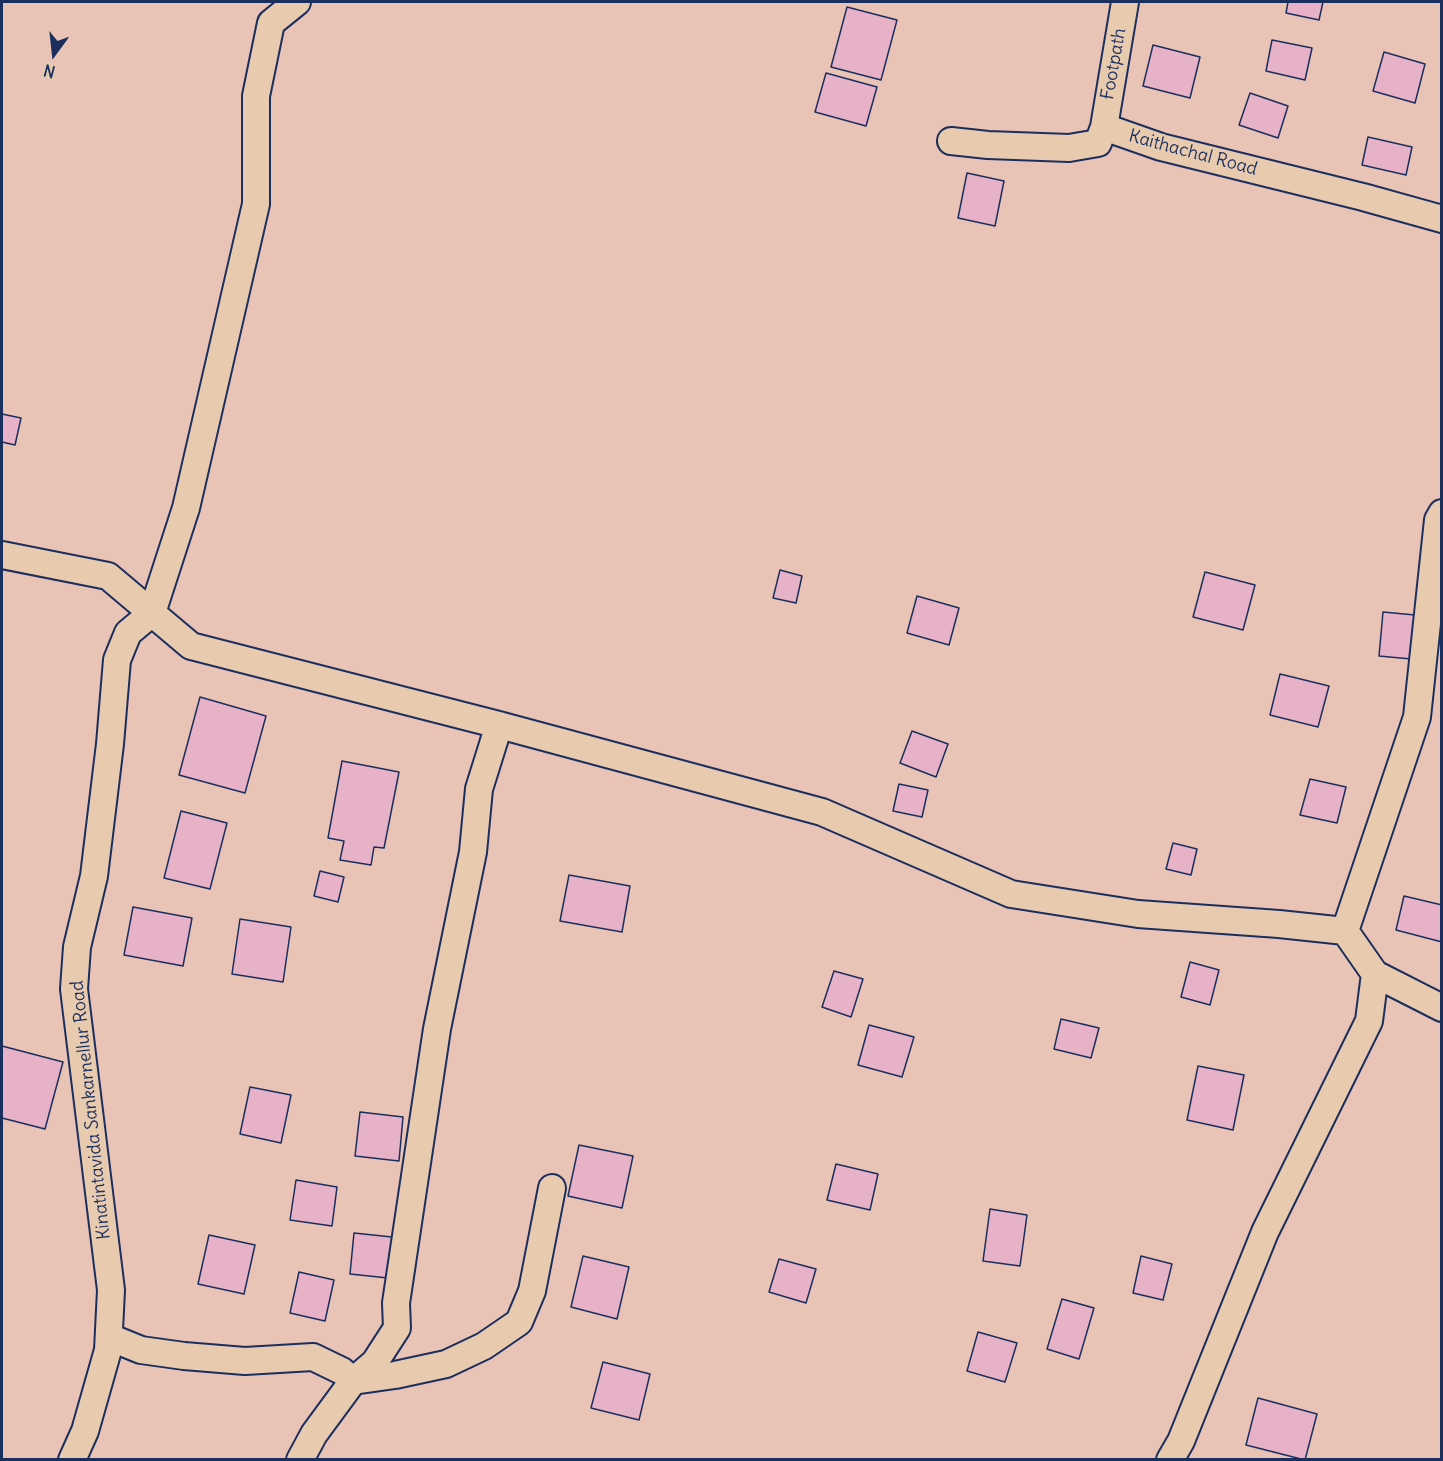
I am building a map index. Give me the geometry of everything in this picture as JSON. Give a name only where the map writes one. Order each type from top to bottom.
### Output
[{"type":"street","points":[[152,613],[186,508],[256,204],[256,96],[271,23],[297,2]]},
{"type":"street","name":"Footpath","points":[[1104,127],[1125,2]]},
{"type":"street","name":"Kaithachal Road","points":[[951,141],[988,145],[1069,148],[1098,143],[1104,127],[1161,147],[1442,219]]},
{"type":"street","points":[[1345,931],[1417,717],[1438,520],[1442,513]]},
{"type":"street","points":[[2,555],[108,576],[191,646],[499,725],[822,812],[1011,894],[1138,914],[1345,931],[1376,974],[1442,1008]]},
{"type":"street","name":"Kinatintavida Sankarnellur Road","points":[[72,1460],[85,1431],[108,1350],[111,1290],[92,1120],[74,989],[77,947],[94,876],[110,744],[117,660],[128,633],[152,613]]},
{"type":"street","points":[[300,1460],[314,1434],[353,1382],[375,1362],[397,1328],[396,1303],[437,1029],[472,852],[478,789],[499,725]]},
{"type":"street","points":[[1170,1460],[1181,1441],[1265,1232],[1369,1021],[1376,974]]},
{"type":"street","points":[[353,1382],[446,1364],[484,1346],[519,1322],[532,1291],[552,1188]]},
{"type":"street","points":[[109,1336],[141,1350],[184,1356],[245,1361],[313,1357],[342,1371],[353,1382]]},
{"type":"building","points":[[1288,2],[1323,2],[1319,20],[1286,13]]},
{"type":"building","points":[[847,7],[897,20],[881,80],[831,67]]},
{"type":"building","points":[[1272,40],[1312,48],[1305,80],[1266,71]]},
{"type":"building","points":[[1153,45],[1200,57],[1190,98],[1143,86]]},
{"type":"building","points":[[1384,52],[1425,64],[1415,103],[1373,91]]},
{"type":"building","points":[[826,73],[877,87],[866,126],[815,112]]},
{"type":"building","points":[[1250,93],[1288,106],[1278,138],[1239,125]]},
{"type":"building","points":[[1368,137],[1412,147],[1406,175],[1362,165]]},
{"type":"building","points":[[967,173],[1004,181],[995,226],[958,218]]},
{"type":"building","points":[[2,414],[21,418],[15,445],[2,442]]},
{"type":"building","points":[[780,570],[802,576],[796,603],[773,598]]},
{"type":"building","points":[[1205,572],[1255,585],[1243,630],[1193,617]]},
{"type":"building","points":[[917,596],[959,608],[949,645],[907,633]]},
{"type":"building","points":[[1383,612],[1415,615],[1411,659],[1379,656]]},
{"type":"building","points":[[1280,674],[1329,686],[1318,727],[1270,715]]},
{"type":"building","points":[[200,697],[266,716],[245,793],[179,775]]},
{"type":"building","points":[[912,731],[948,744],[936,777],[900,763]]},
{"type":"building","points":[[342,761],[399,772],[384,848],[374,847],[371,865],[340,860],[344,841],[328,838]]},
{"type":"building","points":[[1310,779],[1346,787],[1337,823],[1300,815]]},
{"type":"building","points":[[899,784],[928,790],[922,817],[893,811]]},
{"type":"building","points":[[181,811],[227,823],[210,889],[164,878]]},
{"type":"building","points":[[1173,843],[1197,849],[1191,875],[1166,869]]},
{"type":"building","points":[[320,871],[344,877],[338,902],[314,896]]},
{"type":"building","points":[[569,875],[630,886],[622,932],[560,921]]},
{"type":"building","points":[[1404,896],[1442,905],[1442,942],[1396,930]]},
{"type":"building","points":[[133,907],[192,918],[183,966],[124,955]]},
{"type":"building","points":[[240,919],[291,927],[283,982],[232,974]]},
{"type":"building","points":[[1190,962],[1219,970],[1210,1005],[1181,997]]},
{"type":"building","points":[[834,971],[863,979],[851,1017],[822,1007]]},
{"type":"building","points":[[1061,1019],[1099,1028],[1091,1058],[1054,1049]]},
{"type":"building","points":[[869,1025],[914,1037],[902,1077],[858,1065]]},
{"type":"building","points":[[2,1046],[63,1062],[45,1129],[2,1118]]},
{"type":"building","points":[[1198,1066],[1244,1075],[1233,1130],[1187,1120]]},
{"type":"building","points":[[250,1087],[291,1095],[281,1143],[240,1134]]},
{"type":"building","points":[[360,1112],[403,1117],[399,1161],[355,1156]]},
{"type":"building","points":[[579,1145],[633,1156],[622,1208],[568,1196]]},
{"type":"building","points":[[836,1164],[878,1174],[870,1210],[827,1200]]},
{"type":"building","points":[[296,1180],[337,1187],[332,1226],[290,1220]]},
{"type":"building","points":[[990,1209],[1027,1215],[1020,1266],[983,1261]]},
{"type":"building","points":[[354,1233],[392,1237],[388,1278],[350,1274]]},
{"type":"building","points":[[209,1235],[255,1245],[244,1294],[198,1284]]},
{"type":"building","points":[[583,1256],[629,1267],[617,1319],[571,1307]]},
{"type":"building","points":[[1141,1256],[1172,1264],[1163,1300],[1133,1293]]},
{"type":"building","points":[[779,1259],[816,1269],[806,1303],[769,1292]]},
{"type":"building","points":[[299,1272],[334,1280],[325,1321],[290,1313]]},
{"type":"building","points":[[1062,1299],[1094,1308],[1079,1359],[1047,1349]]},
{"type":"building","points":[[978,1332],[1017,1343],[1005,1382],[967,1371]]},
{"type":"building","points":[[603,1362],[650,1374],[639,1420],[591,1408]]},
{"type":"building","points":[[1258,1398],[1317,1414],[1305,1460],[1246,1445]]}]
